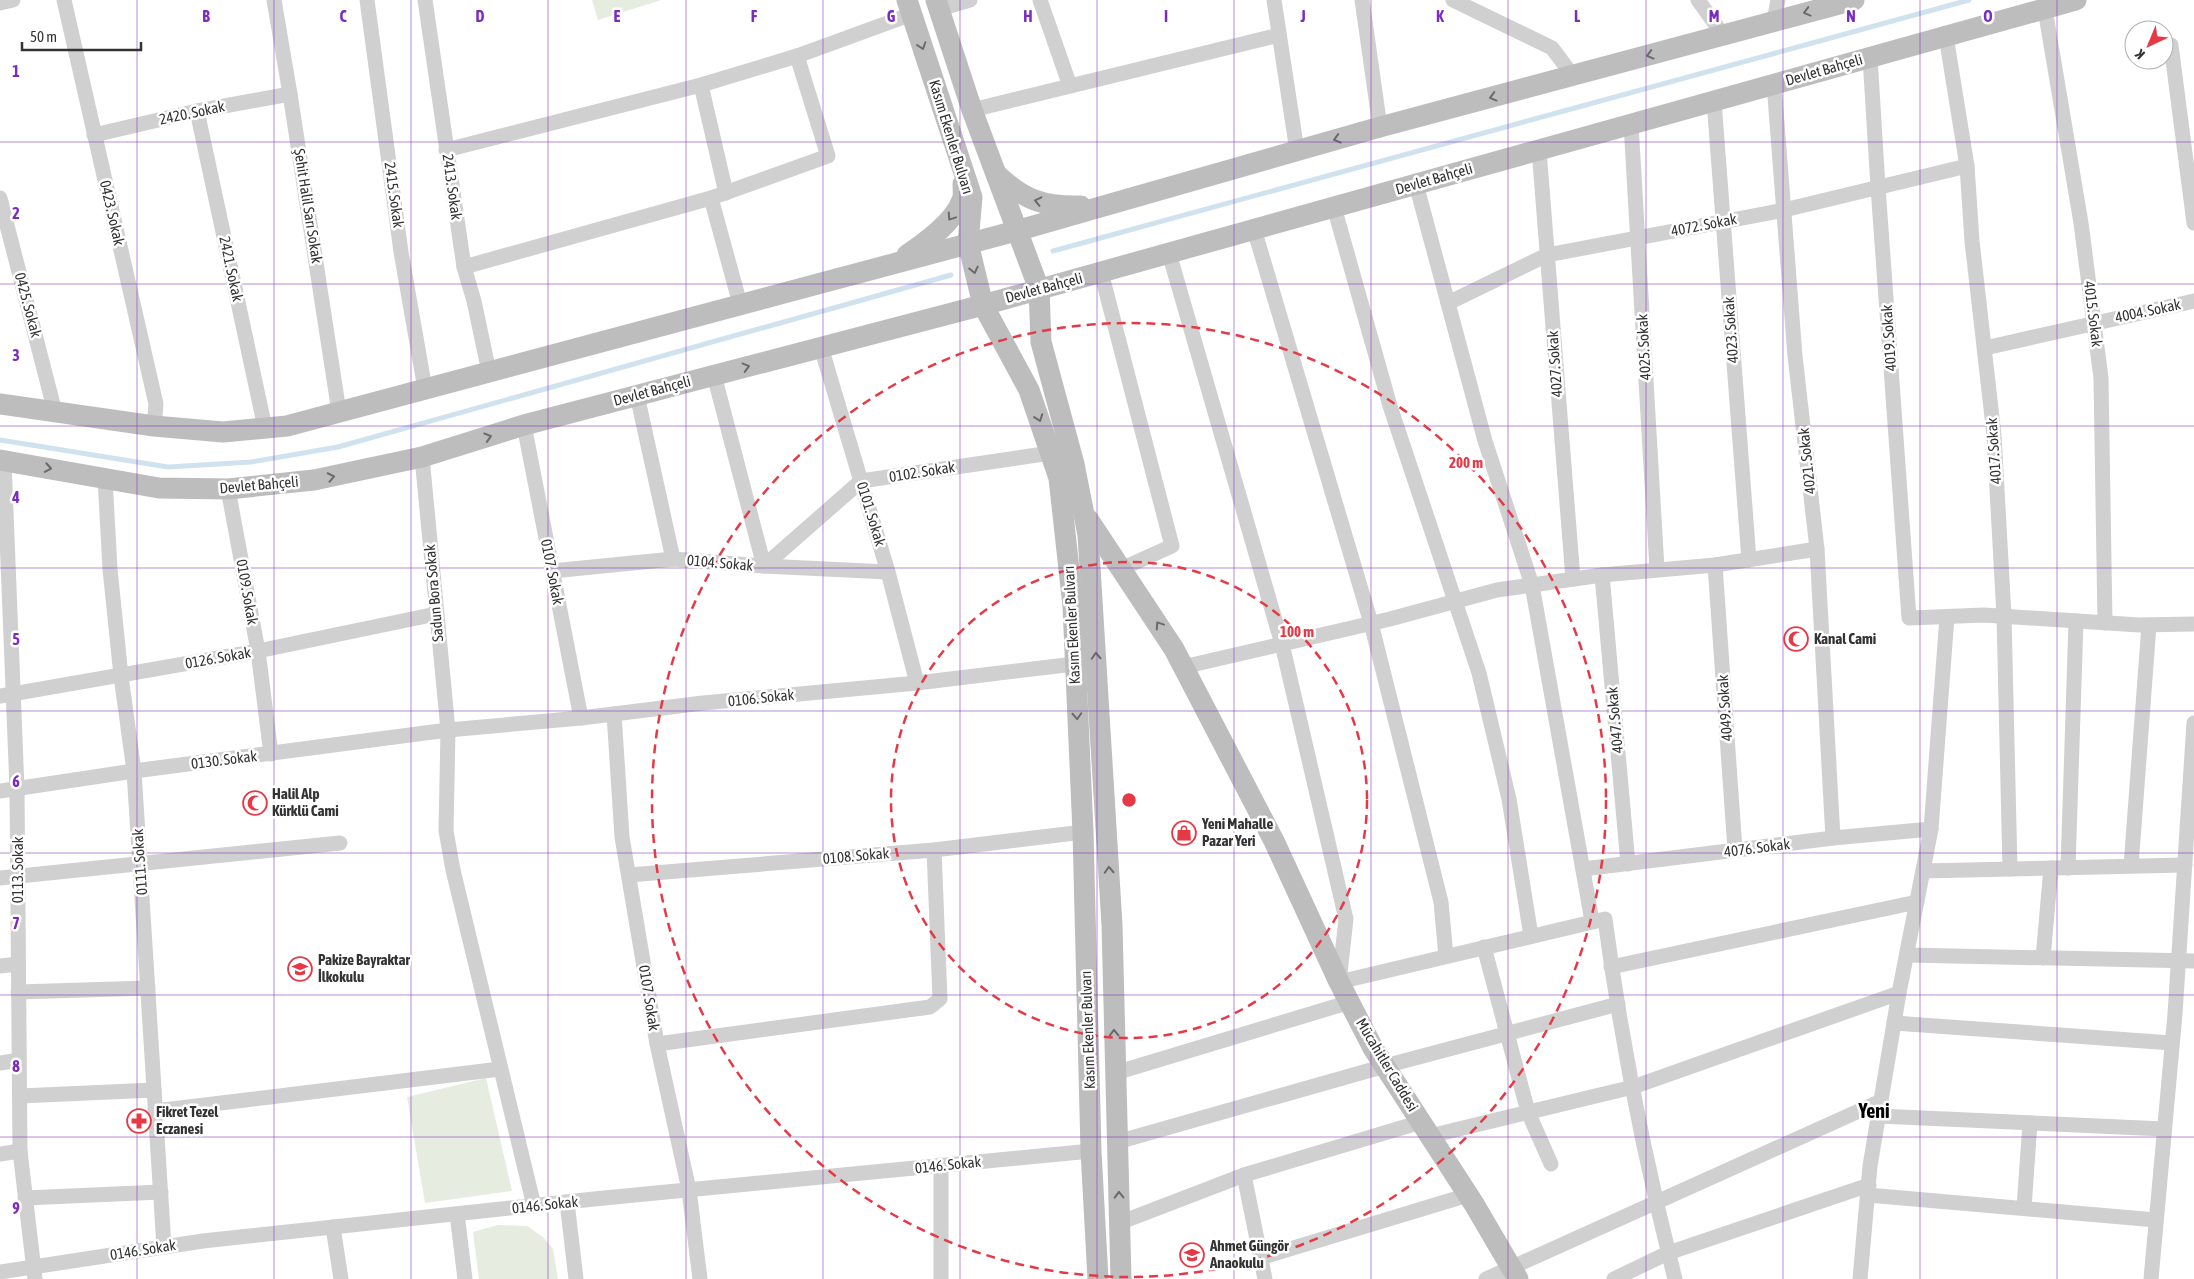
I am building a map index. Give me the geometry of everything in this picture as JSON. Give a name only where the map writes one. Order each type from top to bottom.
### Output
[{"type":"street","points":[[0,4],[14,0]]},
{"type":"street","name":"0423. Sokak","points":[[64,0],[156,404],[154,426]]},
{"type":"street","name":"Şehit Halil Sarı Sokak","points":[[274,0],[339,412]]},
{"type":"street","name":"2415. Sokak","points":[[367,0],[401,252],[425,389]]},
{"type":"street","name":"2413. Sokak","points":[[425,0],[464,267],[474,301],[489,372]]},
{"type":"street","points":[[938,4],[970,0]]},
{"type":"street","points":[[1040,0],[1070,86]]},
{"type":"street","points":[[1274,0],[1298,151]]},
{"type":"street","points":[[1362,0],[1380,127]]},
{"type":"street","points":[[1453,0],[1552,48],[1573,76]]},
{"type":"street","points":[[1698,0],[1723,35]]},
{"type":"street","points":[[1774,21],[1778,0]]},
{"type":"street","points":[[0,404],[154,426],[223,432],[287,426],[1016,231],[1380,127],[1854,0]]},
{"type":"street","name":"Devlet Bahçeli","points":[[2,460],[159,488],[228,489],[314,480],[422,457],[524,425],[983,305],[2076,0]]},
{"type":"street","name":"Kasım Ekenler Bulvarı","points":[[938,4],[972,110],[1039,289],[1041,342],[1074,464],[1088,535],[1112,925],[1121,1279]]},
{"type":"street","points":[[446,150],[701,85],[797,56],[909,7]]},
{"type":"street","name":"Kasım Ekenler Bulvarı","points":[[909,7],[972,197],[968,243],[983,305],[1029,390],[1059,478],[1073,606],[1074,664],[1083,832],[1091,1151],[1098,1279]]},
{"type":"street","name":"4015. Sokak","points":[[2045,9],[2082,223],[2101,378],[2105,623]]},
{"type":"street","points":[[972,110],[1279,35]]},
{"type":"street","name":"4017. Sokak","points":[[1946,36],[1967,166],[1994,435],[2004,616],[2010,869]]},
{"type":"street","points":[[464,267],[711,198],[828,156],[797,56]]},
{"type":"street","name":"4019. Sokak","points":[[1870,57],[1909,618],[1947,617]]},
{"type":"street","points":[[2174,68],[2194,223]]},
{"type":"street","name":"4021. Sokak","points":[[1774,84],[1795,356],[1817,549],[1833,838]]},
{"type":"street","points":[[701,85],[726,193]]},
{"type":"street","name":"2420. Sokak","points":[[94,135],[197,111],[290,94]]},
{"type":"street","name":"4023. Sokak","points":[[1714,101],[1749,560]]},
{"type":"street","name":"2421. Sokak","points":[[197,111],[265,428]]},
{"type":"street","name":"4025. Sokak","points":[[1631,124],[1658,569]]},
{"type":"street","name":"4027. Sokak","points":[[1539,150],[1574,579]]},
{"type":"street","name":"4072. Sokak","points":[[1448,303],[1547,256],[1637,237],[1784,210],[1967,166]]},
{"type":"street","points":[[896,262],[923,244],[945,225],[963,199],[963,172]]},
{"type":"street","points":[[995,173],[1014,191],[1031,200],[1062,207],[1104,205]]},
{"type":"street","points":[[1416,184],[1485,441],[1532,585],[1592,921]]},
{"type":"street","name":"0425. Sokak","points":[[0,198],[56,412]]},
{"type":"street","points":[[711,198],[740,304]]},
{"type":"street","points":[[1334,207],[1390,406],[1479,673],[1509,799],[1531,936]]},
{"type":"street","points":[[1254,229],[1371,623],[1441,902],[1446,956]]},
{"type":"street","points":[[1169,253],[1282,644],[1346,919],[1339,982],[1605,919],[1611,967],[1633,1087],[1674,1279]]},
{"type":"street","points":[[1101,272],[1172,546],[1121,568]]},
{"type":"street","name":"4004. Sokak","points":[[1984,348],[2194,301]]},
{"type":"street","name":"0101. Sokak","points":[[821,347],[888,572],[917,683]]},
{"type":"street","points":[[714,375],[764,566],[861,481]]},
{"type":"street","points":[[637,395],[673,559]]},
{"type":"street","name":"0107. Sokak","points":[[524,425],[581,718]]},
{"type":"street","name":"0102. Sokak","points":[[861,481],[1051,453]]},
{"type":"street","name":"Sadun Bora Sokak","points":[[422,457],[448,730],[446,831],[453,870],[534,1206]]},
{"type":"street","name":"0113. Sokak","points":[[2,460],[7,695],[18,789],[20,1151],[34,1273]]},
{"type":"street","name":"0111. Sokak","points":[[106,478],[110,569],[120,676],[134,771],[164,1247]]},
{"type":"street","name":"0109. Sokak","points":[[228,489],[258,651],[271,754]]},
{"type":"street","name":"Mücahitler Caddesi","points":[[1084,513],[1174,649],[1274,841],[1339,982],[1385,1066],[1468,1195],[1514,1273]]},
{"type":"street","points":[[1183,667],[1371,623],[1497,590],[1602,575],[1715,565],[1817,549]]},
{"type":"street","name":"0104. Sokak","points":[[552,571],[673,559],[888,572]]},
{"type":"street","name":"4049. Sokak","points":[[1715,565],[1735,850]]},
{"type":"street","name":"4047. Sokak","points":[[1602,575],[1628,864]]},
{"type":"street","name":"0126. Sokak","points":[[7,695],[258,651],[436,614]]},
{"type":"street","points":[[1860,1279],[1868,1190],[1881,1100],[1899,993],[1931,829],[1947,617],[2004,616],[2105,623],[2194,624]]},
{"type":"street","points":[[2068,868],[2076,621]]},
{"type":"street","points":[[2131,866],[2149,624]]},
{"type":"street","name":"0106. Sokak","points":[[448,730],[917,683],[1074,664]]},
{"type":"street","name":"0107. Sokak","points":[[614,714],[622,837],[657,1044],[690,1190],[700,1279]]},
{"type":"street","points":[[2150,1279],[2172,1043],[2185,865],[2190,850],[2194,723]]},
{"type":"street","name":"0130. Sokak","points":[[0,792],[134,771],[448,730]]},
{"type":"street","name":"4076. Sokak","points":[[1583,870],[1833,838],[1931,829]]},
{"type":"street","name":"0108. Sokak","points":[[629,875],[934,850],[1083,832]]},
{"type":"street","points":[[0,878],[140,862],[340,843]]},
{"type":"street","points":[[657,1044],[930,1007],[940,998],[934,850]]},
{"type":"street","points":[[1923,871],[2185,865]]},
{"type":"street","points":[[2044,958],[2051,868]]},
{"type":"street","points":[[1611,967],[1917,902]]},
{"type":"street","points":[[1484,947],[1528,1112],[1551,1164]]},
{"type":"street","points":[[1907,955],[2194,961]]},
{"type":"street","points":[[0,966],[18,964]]},
{"type":"street","points":[[18,992],[148,988]]},
{"type":"street","points":[[1119,1223],[1244,1175],[1426,1129],[1528,1112],[1633,1087],[1899,993]]},
{"type":"street","points":[[1115,1073],[1350,1002]]},
{"type":"street","points":[[1117,1142],[1385,1066],[1618,1004]]},
{"type":"street","points":[[1894,1023],[2172,1043]]},
{"type":"street","points":[[0,1063],[19,1060]]},
{"type":"street","points":[[156,1111],[500,1069]]},
{"type":"street","points":[[20,1096],[154,1090]]},
{"type":"street","points":[[1486,1279],[1514,1273],[1657,1200],[1881,1100]]},
{"type":"street","points":[[1879,1116],[2164,1129]]},
{"type":"street","points":[[2024,1208],[2030,1123]]},
{"type":"street","points":[[0,1154],[20,1151]]},
{"type":"street","name":"0146. Sokak","points":[[0,1272],[34,1273],[164,1247],[458,1214],[1091,1151]]},
{"type":"street","points":[[941,1165],[941,1279]]},
{"type":"street","points":[[1244,1175],[1265,1279]]},
{"type":"street","points":[[1614,1279],[1668,1253],[1868,1190],[2024,1208],[2156,1220]]},
{"type":"street","points":[[25,1198],[160,1192]]},
{"type":"street","points":[[1260,1258],[1468,1195]]},
{"type":"street","points":[[567,1202],[576,1279]]},
{"type":"street","points":[[458,1214],[464,1279]]},
{"type":"street","points":[[333,1228],[341,1279]]},
{"type":"shaded area","points":[[592,0],[661,0],[598,20]]},
{"type":"shaded area","points":[[486,1078],[512,1191],[425,1203],[407,1097]]},
{"type":"shaded area","points":[[498,1225],[527,1226],[543,1237],[553,1249],[558,1279],[479,1279],[473,1232]]},
{"type":"waterway","points":[[1053,251],[1969,0]]},
{"type":"waterway","points":[[0,440],[168,467],[251,462],[338,447],[951,275]]},
{"type":"place","name":"Kanal Cami","points":[[1796,639]]},
{"type":"place","name":"Halil Alp Kürklü Cami","points":[[255,803]]},
{"type":"place","name":"Yeni Mahalle Pazar Yeri","points":[[1184,833]]},
{"type":"place","name":"Pakize Bayraktar İlkokulu","points":[[300,969]]},
{"type":"place","name":"Fikret Tezel Eczanesi","points":[[139,1121]]},
{"type":"place","name":"Ahmet Güngör Anaokulu","points":[[1192,1255]]},
{"type":"district","name":"Yeni","points":[[1874,1111]]}]
